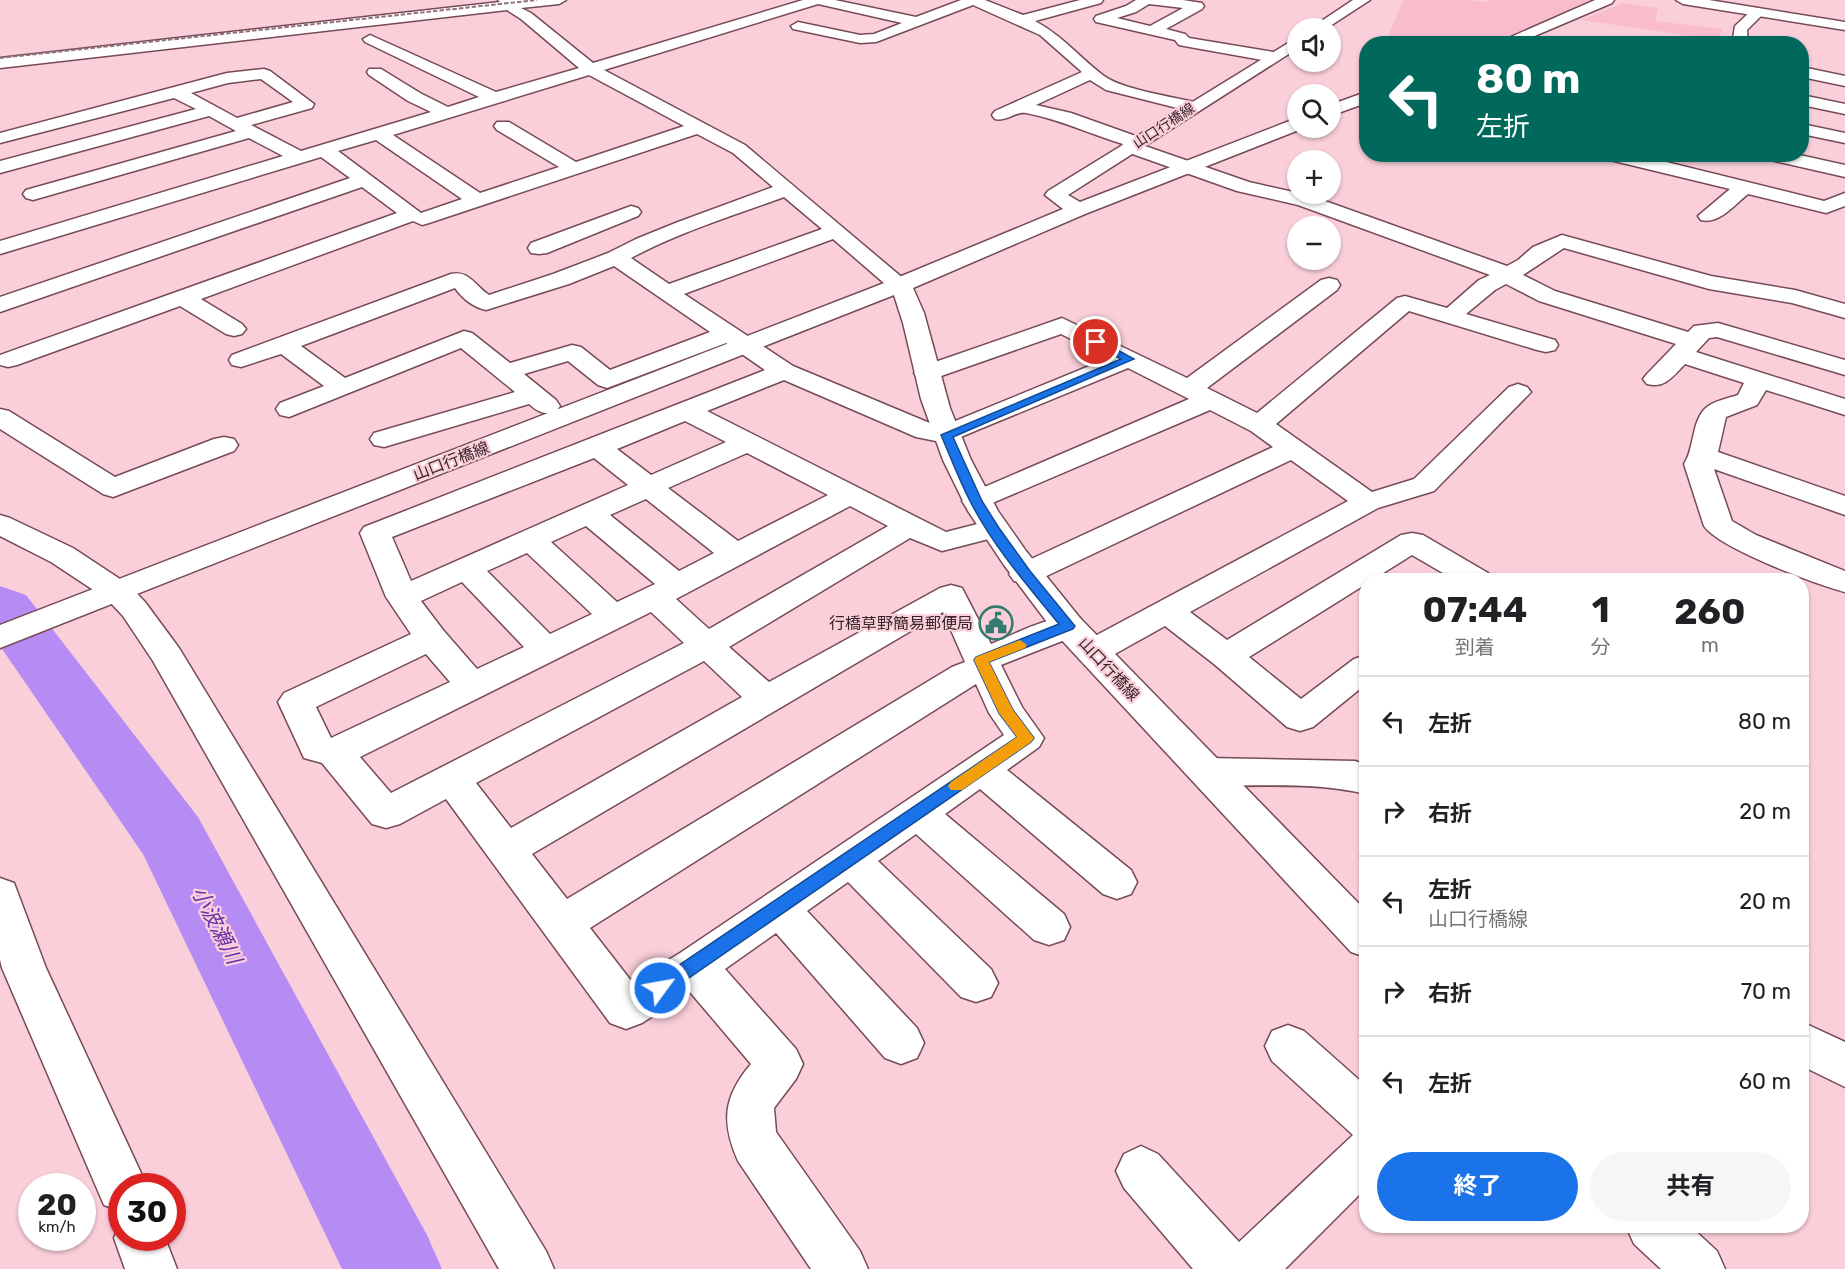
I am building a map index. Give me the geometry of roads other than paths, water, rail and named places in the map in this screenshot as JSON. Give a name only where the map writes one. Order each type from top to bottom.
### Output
[{"type":"main road","points":[[0,63],[340,20],[451,0]]},
{"type":"main road","points":[[0,50],[559,0]]},
{"type":"main road","points":[[51,210],[324,150],[817,0],[917,22]]},
{"type":"main road","points":[[798,26],[860,39],[876,38],[973,0],[1022,20],[1051,37],[1094,75],[1120,89],[1193,107]]},
{"type":"main road","points":[[1022,20],[1096,0]]},
{"type":"main road","points":[[1146,0],[1131,9],[1101,19],[1180,37],[1184,42],[1273,57]]},
{"type":"main road","points":[[1151,0],[1197,6],[1152,31]]},
{"type":"main road","points":[[1334,18],[1363,0]]},
{"type":"main road","points":[[1521,36],[1607,0]]},
{"type":"main road","points":[[1683,0],[1845,26]]},
{"type":"main road","points":[[977,18],[1023,2]]},
{"type":"main road","points":[[507,3],[590,69],[739,149],[900,285]]},
{"type":"main road","points":[[747,6],[775,13]]},
{"type":"main road","points":[[1740,36],[1740,29],[1758,12]]},
{"type":"main road","points":[[370,39],[496,99]]},
{"type":"main road","name":"山口行橋線","points":[[1078,210],[1055,195],[1287,48]]},
{"type":"main road","points":[[375,72],[414,98],[447,113]]},
{"type":"main road","points":[[1809,73],[1845,81]]},
{"type":"main road","points":[[0,138],[227,78],[264,74],[306,104],[242,128],[51,210],[0,248]]},
{"type":"main road","points":[[1001,116],[1081,77],[1094,75]]},
{"type":"main road","points":[[176,92],[298,157]]},
{"type":"main road","points":[[1341,107],[1359,100]]},
{"type":"main road","points":[[1809,101],[1845,109]]},
{"type":"main road","points":[[1023,106],[1065,117],[1187,167],[1244,187],[1304,200],[1508,275],[1548,296],[1686,348],[1759,380],[1845,407]]},
{"type":"main road","points":[[0,166],[210,111]]},
{"type":"main road","points":[[503,126],[575,169]]},
{"type":"main road","points":[[422,219],[700,128]]},
{"type":"main road","name":"山口行橋線","points":[[0,637],[102,598],[738,339],[900,285],[1078,210],[1287,128]]},
{"type":"main road","points":[[1809,130],[1845,138]]},
{"type":"main road","points":[[377,132],[478,201]]},
{"type":"main road","points":[[3,361],[412,215],[324,150]]},
{"type":"main road","points":[[1642,162],[1826,207],[1845,199]]},
{"type":"main road","points":[[1804,162],[1845,171]]},
{"type":"main road","points":[[0,166],[51,210]]},
{"type":"main road","points":[[0,305],[364,180]]},
{"type":"main road","points":[[1708,216],[1745,187]]},
{"type":"main road","points":[[241,360],[459,279],[469,291],[486,303],[616,258],[643,243],[709,216],[787,189]]},
{"type":"main road","points":[[582,270],[531,245],[604,225],[631,212]]},
{"type":"main road","points":[[604,225],[643,243]]},
{"type":"main road","points":[[668,292],[837,231]]},
{"type":"main road","points":[[1457,310],[1487,285],[1526,265],[1554,244],[1562,241],[1709,282],[1777,319],[1845,368]]},
{"type":"main road","points":[[309,252],[330,263]]},
{"type":"main road","points":[[616,258],[784,371],[924,431],[946,435],[1129,359]]},
{"type":"main road","name":"山口行橋線","points":[[900,285],[910,301],[927,373],[946,435],[976,501],[993,529],[1025,574],[1068,626],[1359,932]]},
{"type":"main road","points":[[1198,395],[1198,383],[1329,285]]},
{"type":"main road","points":[[182,297],[234,329]]},
{"type":"main road","points":[[1260,425],[1276,409],[1405,303],[1546,345]]},
{"type":"main road","points":[[1656,379],[1702,331],[1845,310]]},
{"type":"main road","points":[[927,373],[1062,325],[1260,425],[1368,502]]},
{"type":"main road","points":[[289,409],[464,338],[540,400],[384,439]]},
{"type":"main road","points":[[506,372],[572,352],[607,380],[738,339]]},
{"type":"main road","points":[[282,343],[342,388]]},
{"type":"main road","points":[[472,686],[431,638],[402,597],[375,533],[784,371]]},
{"type":"main road","points":[[1759,380],[1748,400],[1716,412],[1710,423],[1704,456],[1698,464],[1719,526],[1745,542],[1845,582]]},
{"type":"main road","points":[[1092,652],[1368,502],[1424,485],[1518,392]]},
{"type":"main road","points":[[976,501],[1198,395]]},
{"type":"main road","points":[[686,411],[848,496],[942,542],[993,529]]},
{"type":"main road","points":[[0,417],[113,488],[224,445]]},
{"type":"main road","points":[[402,597],[747,443]]},
{"type":"main road","points":[[597,447],[735,554]]},
{"type":"main road","points":[[1025,574],[1294,448]]},
{"type":"main road","points":[[1704,456],[1845,506]]},
{"type":"main road","points":[[335,753],[665,591],[848,496]]},
{"type":"main road","points":[[588,513],[665,591],[707,645],[766,700]]},
{"type":"main road","points":[[0,524],[62,555],[102,598],[134,609],[167,656],[528,1269]]},
{"type":"main road","points":[[431,638],[296,702],[317,748],[335,753],[387,813],[707,645],[909,526]]},
{"type":"main road","points":[[530,539],[613,616]]},
{"type":"main road","points":[[1361,573],[1412,542],[1465,573]]},
{"type":"main road","points":[[466,568],[546,650]]},
{"type":"main road","points":[[1226,656],[1359,574]]},
{"type":"main road","points":[[453,780],[626,1009],[695,966],[1026,738],[1007,713],[951,595],[912,615],[506,850]]},
{"type":"main road","points":[[1168,612],[1226,656],[1300,718],[1359,672]]},
{"type":"main road","points":[[562,924],[964,675],[983,664],[1068,626]]},
{"type":"main road","points":[[981,769],[1117,882]]},
{"type":"main road","points":[[1207,772],[1327,773],[1359,777]]},
{"type":"main road","points":[[918,813],[1049,927]]},
{"type":"main road","points":[[850,859],[976,983]]},
{"type":"main road","points":[[0,895],[24,968],[116,1173]]},
{"type":"main road","points":[[779,908],[902,1043]]},
{"type":"main road","points":[[695,966],[780,1064],[750,1103],[748,1124],[755,1144],[842,1269]]},
{"type":"main road","points":[[1288,1046],[1359,1111]]},
{"type":"main road","points":[[1809,1046],[1845,1065]]},
{"type":"main road","points":[[1248,1269],[1359,1161]]},
{"type":"main road","points":[[1141,1171],[1228,1269]]},
{"type":"main road","points":[[1660,1233],[1699,1269]]},
{"type":"main road","points":[[145,1251],[151,1269]]},
{"type":"waterway","name":"小波瀬川","points":[[0,606],[5,609],[172,838],[393,1269]]},
{"type":"railway","points":[[0,58],[537,0]]},
{"type":"place","name":"行橋草野簡易郵便局","points":[[996,623]]}]
